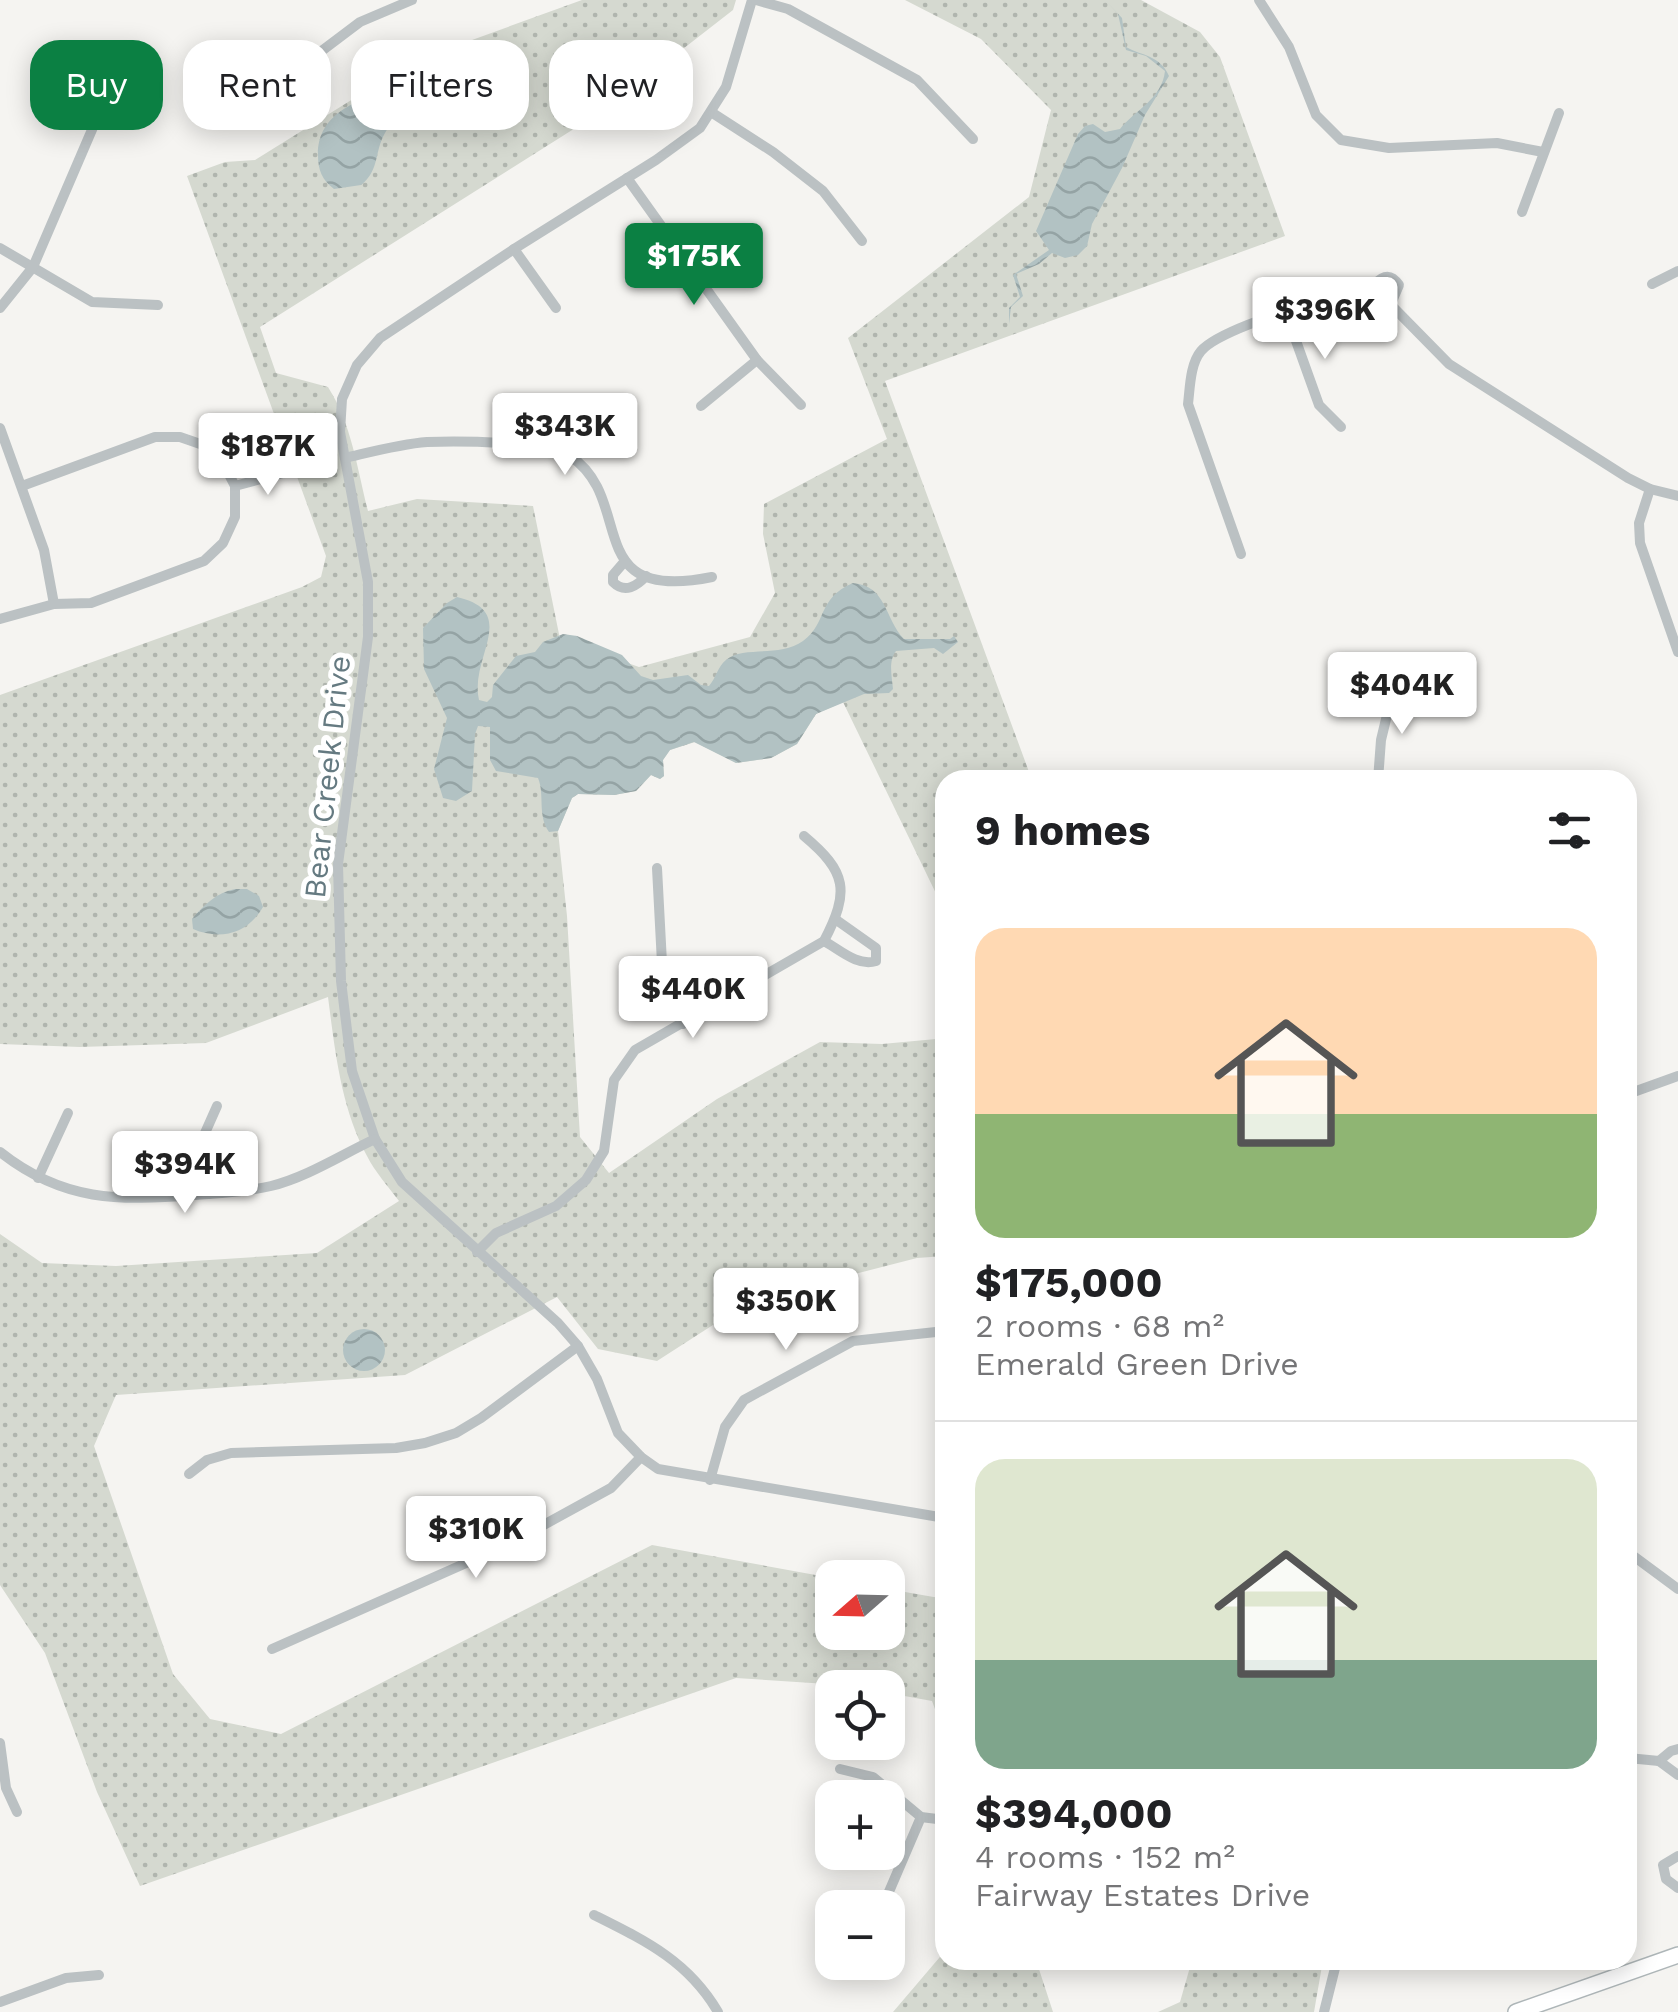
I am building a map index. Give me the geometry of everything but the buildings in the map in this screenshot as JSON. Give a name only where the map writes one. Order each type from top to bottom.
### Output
[{"type":"street","points":[[331,43],[360,22],[412,0]]},
{"type":"street","points":[[754,0],[788,8],[917,80],[973,139]]},
{"type":"street","name":"Bear Creek Drive","points":[[640,1457],[618,1433],[597,1378],[578,1346],[558,1323],[402,1182],[375,1138],[352,1071],[337,919],[338,864],[368,637],[368,582],[340,432],[342,399],[357,365],[380,338],[700,128],[726,86],[754,0]]},
{"type":"street","points":[[1259,0],[1289,46],[1316,114],[1341,140],[1388,148],[1498,143],[1543,152]]},
{"type":"street","points":[[712,112],[823,191],[862,241]]},
{"type":"street","points":[[1522,212],[1558,113]]},
{"type":"street","points":[[0,308],[32,266],[92,130]]},
{"type":"street","points":[[628,178],[757,360],[801,405]]},
{"type":"street","points":[[0,248],[92,302],[158,304]]},
{"type":"street","points":[[514,249],[556,308]]},
{"type":"street","points":[[1652,284],[1678,271]]},
{"type":"street","points":[[1369,295],[1380,278],[1394,278],[1399,285],[1390,306]]},
{"type":"street","points":[[1241,554],[1188,404],[1198,353],[1218,338],[1355,291],[1390,306],[1450,364],[1628,478],[1678,496]]},
{"type":"street","points":[[1286,313],[1320,404],[1341,426]]},
{"type":"street","points":[[701,406],[757,360]]},
{"type":"street","points":[[0,428],[44,550],[54,604]]},
{"type":"street","points":[[0,618],[54,604],[90,603],[204,561],[223,543],[235,517],[236,486],[223,463],[206,446],[180,437],[155,437],[22,486]]},
{"type":"street","points":[[344,458],[426,442],[548,446],[568,454],[593,480],[616,547],[625,560],[646,576],[677,584],[712,577]]},
{"type":"street","points":[[236,486],[290,470]]},
{"type":"street","points":[[1650,489],[1639,523],[1640,543],[1678,652]]},
{"type":"street","points":[[625,560],[614,575],[613,582],[618,587],[626,589],[646,576]]},
{"type":"street","points":[[1378,770],[1380,740],[1392,690]]},
{"type":"street","points":[[477,1252],[496,1232],[556,1206],[586,1180],[604,1151],[614,1080],[635,1050],[824,941],[840,911],[840,883],[828,857],[804,836]]},
{"type":"street","points":[[656,868],[663,982],[683,1024]]},
{"type":"street","points":[[824,941],[858,961],[876,961],[876,948],[835,920]]},
{"type":"street","points":[[1637,1091],[1678,1076]]},
{"type":"street","points":[[209,1194],[206,1133],[217,1106]]},
{"type":"street","points":[[38,1178],[68,1113]]},
{"type":"street","points":[[0,1152],[60,1188],[116,1199],[273,1186],[375,1138]]},
{"type":"street","points":[[710,1480],[725,1426],[744,1400],[853,1341],[935,1333]]},
{"type":"street","points":[[189,1474],[207,1460],[231,1454],[396,1448],[456,1433],[578,1346]]},
{"type":"street","points":[[272,1649],[509,1544],[611,1488],[640,1457],[658,1469],[710,1480],[935,1516]]},
{"type":"street","points":[[1637,1559],[1678,1589]]},
{"type":"street","points":[[0,1743],[6,1788],[17,1812]]},
{"type":"street","points":[[1659,1761],[1671,1750],[1678,1750]]},
{"type":"street","points":[[1637,1759],[1659,1761],[1678,1776]]},
{"type":"street","points":[[840,1770],[873,1777],[921,1818],[935,1819]]},
{"type":"street","points":[[890,1890],[921,1818]]},
{"type":"street","points":[[1678,1856],[1663,1865],[1666,1879],[1678,1888]]},
{"type":"street","points":[[594,1915],[662,1949],[705,1990],[718,2012]]},
{"type":"street","points":[[1516,2012],[1678,1956]]},
{"type":"street","points":[[1329,2009],[1335,1970]]},
{"type":"street","points":[[0,2002],[66,1978],[99,1975]]},
{"type":"shaded area","points":[[582,0],[736,0],[733,10],[693,41],[549,40],[549,130],[572,130],[260,327],[276,373],[328,387],[348,432],[368,511],[417,499],[533,506],[560,639],[639,667],[750,637],[775,593],[763,534],[764,504],[887,439],[848,338],[1029,197],[1051,110],[981,39],[905,0],[1141,0],[1200,32],[1220,57],[1285,236],[885,381],[1028,770],[935,770],[935,891],[843,702],[816,714],[797,744],[771,758],[736,763],[695,742],[670,750],[663,760],[664,776],[660,779],[651,775],[636,791],[578,794],[572,798],[558,831],[580,1137],[609,1173],[717,1099],[820,1042],[882,1044],[935,1039],[935,1257],[812,1285],[730,1314],[657,1361],[598,1349],[557,1297],[405,1375],[116,1395],[94,1446],[173,1674],[210,1719],[281,1734],[652,1545],[815,1575],[815,1650],[905,1650],[905,1592],[935,1597],[935,1709],[932,1701],[905,1696],[905,1670],[815,1670],[815,1683],[736,1678],[140,1886],[97,1792],[45,1653],[0,1585],[0,1234],[42,1263],[116,1266],[317,1253],[399,1201],[370,1162],[351,1118],[340,1079],[328,997],[206,1043],[80,1047],[0,1044],[0,695],[321,577],[326,556],[187,176],[225,162],[255,160],[303,130],[331,130],[331,113],[351,100],[351,130],[529,130],[529,40],[472,40]]},
{"type":"shaded area","points":[[935,1963],[935,1970],[1039,1970],[1053,2012],[893,2012]]},
{"type":"shaded area","points":[[1189,1970],[1321,1970],[1314,2012],[1158,2012],[1180,2002]]},
{"type":"water","points":[[1105,0],[1122,18],[1126,47],[1156,60],[1165,69],[1169,76],[1145,115],[1092,224],[1087,246],[1078,255],[1065,258],[1052,253],[1016,274],[1023,296],[1011,307],[1009,324],[1009,308],[1020,297],[1013,275],[1049,250],[1036,231],[1078,134],[1093,124],[1105,132],[1120,129],[1153,97],[1163,81],[1165,71],[1146,56],[1126,50],[1118,14]]},
{"type":"water","points":[[351,105],[351,130],[387,130],[367,179],[361,185],[334,189],[324,178],[318,155],[324,130],[331,130],[331,120]]},
{"type":"water","points":[[853,583],[864,585],[879,596],[904,639],[954,636],[958,642],[943,654],[934,648],[896,651],[891,664],[893,689],[889,693],[864,694],[816,714],[797,744],[771,758],[736,763],[694,742],[670,750],[663,760],[664,776],[660,779],[651,775],[636,791],[578,794],[572,798],[558,831],[549,832],[545,825],[538,778],[496,771],[490,760],[490,727],[478,726],[475,734],[472,791],[456,801],[443,798],[434,769],[447,718],[424,669],[423,628],[457,597],[476,604],[486,613],[488,638],[478,684],[479,700],[487,702],[492,697],[493,685],[516,656],[535,652],[543,642],[563,634],[622,655],[641,676],[653,680],[688,675],[709,686],[723,663],[733,656],[784,649],[803,641],[816,627],[833,596]]},
{"type":"water","points":[[235,889],[247,889],[259,896],[263,907],[250,923],[223,934],[193,929],[192,919],[206,904]]},
{"type":"water","points":[[364,1329],[379,1335],[385,1350],[379,1365],[364,1371],[349,1365],[343,1350],[349,1335]]}]
